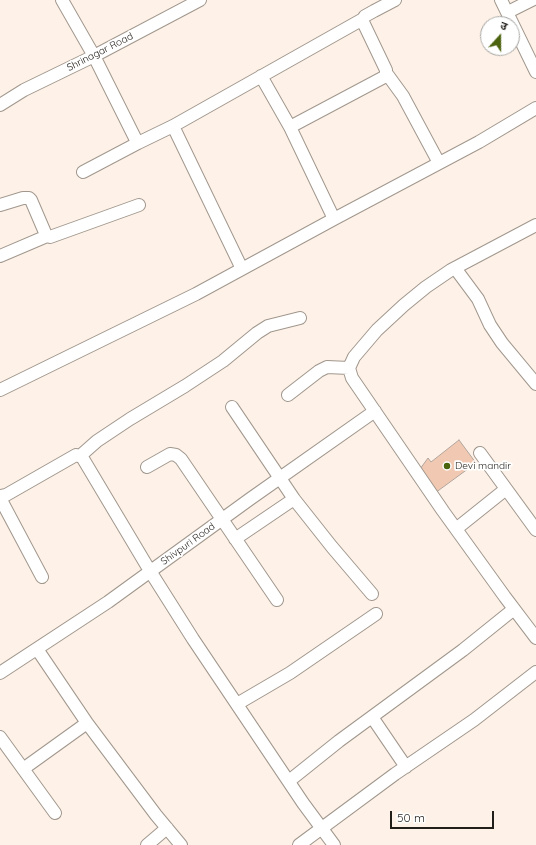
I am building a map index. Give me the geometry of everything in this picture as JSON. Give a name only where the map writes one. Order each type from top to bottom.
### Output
[{"type":"street","points":[[62,0],[94,56],[138,143]]},
{"type":"street","name":"Shrinagar Road","points":[[0,105],[24,90],[94,56],[200,0]]},
{"type":"street","points":[[83,172],[173,126],[395,0]]},
{"type":"street","points":[[501,0],[533,58],[536,72]]},
{"type":"street","points":[[508,12],[532,0]]},
{"type":"street","points":[[363,19],[387,74],[402,96],[439,163]]},
{"type":"street","points":[[290,127],[386,76],[387,74]]},
{"type":"street","points":[[261,76],[290,127],[334,219]]},
{"type":"street","points":[[0,390],[196,294],[479,142],[536,108]]},
{"type":"street","points":[[173,126],[242,268]]},
{"type":"street","points":[[0,205],[23,198],[29,198],[47,236]]},
{"type":"street","points":[[0,256],[47,236],[51,236],[139,205]]},
{"type":"street","points":[[535,635],[514,609],[456,529],[352,378],[349,368],[354,357],[377,330],[426,287],[455,268],[536,225]]},
{"type":"street","points":[[455,268],[478,299],[490,326],[536,384]]},
{"type":"street","points":[[80,456],[97,441],[117,427],[224,361],[257,333],[268,326],[300,318]]},
{"type":"street","points":[[288,395],[319,371],[327,367],[349,368]]},
{"type":"street","points":[[232,407],[294,499],[372,594]]},
{"type":"street","name":"Shivpuri Road","points":[[0,674],[108,602],[375,411]]},
{"type":"street","points":[[480,453],[536,530]]},
{"type":"street","points":[[147,467],[170,454],[176,455],[181,459],[221,520],[277,600]]},
{"type":"street","points":[[42,578],[0,497],[76,455],[80,456],[84,459],[150,571],[237,704],[334,845]]},
{"type":"street","points":[[456,529],[506,489]]},
{"type":"street","points":[[235,539],[294,499]]},
{"type":"street","points":[[289,781],[372,717],[463,650],[514,609]]},
{"type":"street","points":[[237,704],[290,673],[376,614]]},
{"type":"street","points":[[37,649],[87,723],[181,845]]},
{"type":"street","points":[[299,845],[406,767],[474,720],[536,672]]},
{"type":"street","points":[[372,717],[406,767]]},
{"type":"street","points":[[23,769],[87,723]]},
{"type":"street","points":[[0,737],[55,813]]},
{"type":"street","points":[[147,845],[167,828]]},
{"type":"building","name":"Devi mandir","points":[[459,440],[476,463],[435,493],[420,469],[428,458],[431,462]]},
{"type":"place","name":"Devi mandir","points":[[447,466]]}]
